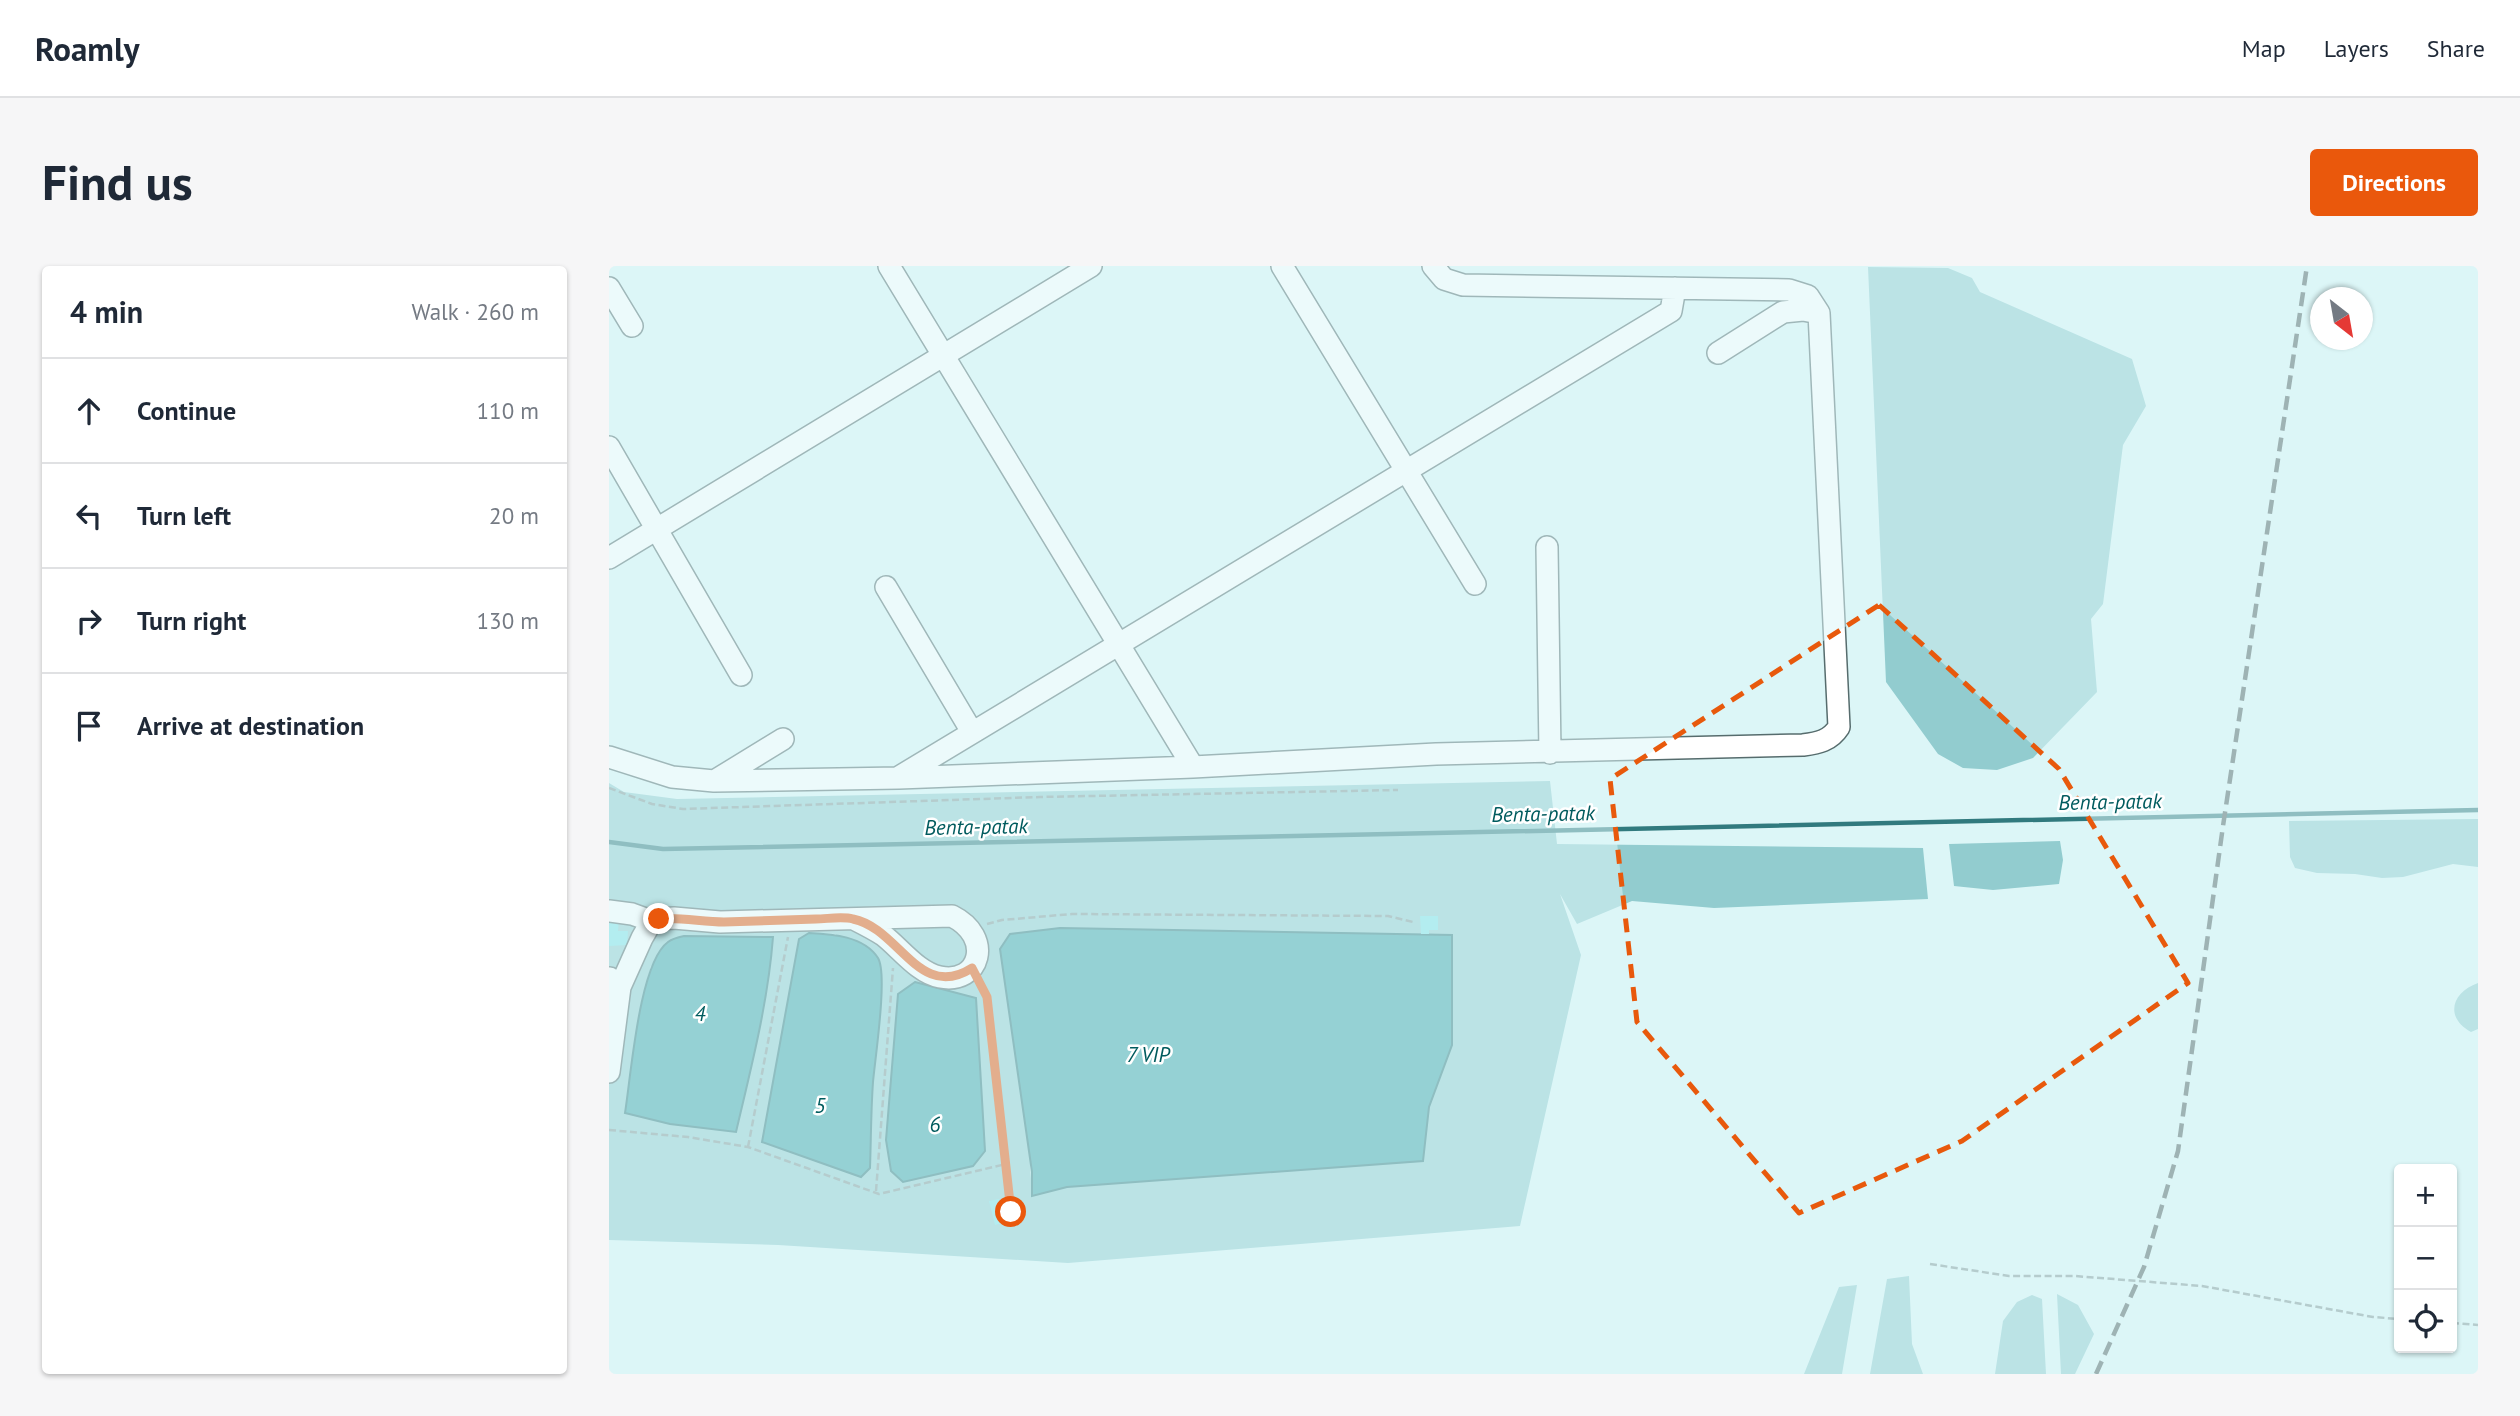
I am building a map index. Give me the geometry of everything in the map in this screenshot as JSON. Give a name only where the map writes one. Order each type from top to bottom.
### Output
[{"type":"lane","points":[[888,266],[1193,766]]},
{"type":"lane","points":[[609,558],[1091,266]]},
{"type":"lane","points":[[1282,266],[1475,584]]},
{"type":"lane","points":[[609,757],[672,777],[714,781],[898,778],[1409,755],[1803,745],[1833,737],[1839,727],[1819,313],[1808,296],[1789,290],[1463,285],[1444,279],[1433,266]]},
{"type":"lane","points":[[609,288],[632,326]]},
{"type":"lane","points":[[898,778],[1671,311],[1675,288]]},
{"type":"lane","points":[[1718,353],[1783,313],[1803,310],[1819,313]]},
{"type":"lane","points":[[609,447],[741,675]]},
{"type":"lane","points":[[1547,547],[1550,752]]},
{"type":"lane","points":[[886,587],[972,732]]},
{"type":"lane","points":[[714,781],[783,739]]},
{"type":"lane","points":[[609,911],[632,914],[654,922]]},
{"type":"lane","points":[[609,1072],[615,981],[650,924],[659,919],[720,922],[953,916],[966,923],[976,937],[978,953],[972,968],[961,975],[944,978],[932,975],[883,935],[854,919]]},
{"type":"path","points":[[609,788],[652,804],[683,809],[1040,796],[1398,790]]},
{"type":"path","points":[[971,930],[1002,920],[1072,914],[1388,916],[1413,922]]},
{"type":"path","points":[[748,1147],[792,920]]},
{"type":"path","points":[[876,1193],[891,975],[897,947]]},
{"type":"path","points":[[972,968],[987,997],[1011,1212]]},
{"type":"path","points":[[609,1130],[688,1137],[748,1147],[876,1193],[1006,1164]]},
{"type":"path","points":[[1930,1264],[2008,1276],[2075,1276],[2201,1286],[2394,1319]]},
{"type":"path","points":[[2457,1323],[2478,1325]]},
{"type":"highlighted area","points":[[1879,605],[2059,769],[2188,983],[1962,1141],[1799,1213],[1637,1022],[1610,779]]},
{"type":"shaded area","points":[[1868,267],[1948,268],[1972,278],[1980,292],[2132,359],[2146,406],[2123,445],[2103,604],[2091,619],[2097,692],[2033,758],[1997,770],[1963,768],[1938,754],[1886,682]]},
{"type":"shaded area","points":[[1550,781],[1557,844],[1923,848],[1928,899],[1714,908],[1632,901],[1577,924],[1560,894],[1581,955],[1520,1226],[1068,1263],[778,1245],[609,1240],[609,783],[624,792],[677,799]],"holes":[[[809,933],[836,934],[873,1084],[870,1168],[762,1141],[799,939]],[[771,956],[736,1132],[670,1124],[625,1113],[641,1004],[651,966]],[[1452,1045],[1429,1107],[1422,1161],[1067,1187],[1032,1195],[1030,1163]]]},
{"type":"shaded area","points":[[2478,819],[2478,867],[2453,864],[2403,877],[2382,878],[2317,873],[2295,868],[2290,857],[2289,821]]},
{"type":"shaded area","points":[[2060,841],[2063,860],[2059,884],[1993,890],[1954,886],[1949,844]]},
{"type":"shaded area","points":[[2478,983],[2478,1029],[2471,1032],[2457,1019],[2455,1005],[2462,992]]},
{"type":"shaded area","points":[[1909,1276],[1912,1344],[1923,1374],[1870,1374],[1887,1279]]},
{"type":"shaded area","points":[[1857,1285],[1842,1374],[1804,1374],[1839,1287]]},
{"type":"shaded area","points":[[2057,1294],[2078,1305],[2094,1334],[2075,1374],[2061,1374]]},
{"type":"shaded area","points":[[2032,1295],[2042,1299],[2046,1374],[1995,1374],[2003,1321],[2017,1302]]},
{"type":"water","name":"7 VIP","points":[[1060,928],[1452,935],[1452,1045],[1429,1107],[1423,1161],[1067,1187],[1032,1196],[1032,1172],[1000,949],[1010,934]]},
{"type":"water","name":"5","points":[[809,933],[847,938],[865,945],[878,958],[881,967],[870,1168],[861,1177],[762,1142],[799,939]]},
{"type":"water","name":"4","points":[[684,936],[773,937],[763,1011],[736,1132],[670,1124],[625,1113],[638,1022],[650,972],[658,954],[668,942]]},
{"type":"water","name":"6","points":[[915,982],[976,998],[985,1151],[973,1166],[903,1182],[891,1171],[886,1140],[898,994]]},
{"type":"building","points":[[1420,916],[1438,916],[1438,930],[1421,934]]},
{"type":"building","points":[[609,918],[619,919],[618,931],[628,931],[627,945],[609,946]]},
{"type":"building","points":[[999,1199],[1005,1222],[995,1225],[989,1201]]},
{"type":"waterway","name":"Benta-patak","points":[[609,842],[663,849],[2478,810]]},
{"type":"railway","points":[[2096,1374],[2144,1267],[2178,1151],[2223,826],[2307,266]]},
{"type":"route","points":[[659,919],[720,922],[854,919],[883,935],[932,975],[944,978],[961,975],[972,968],[987,997],[1011,1212]]}]
